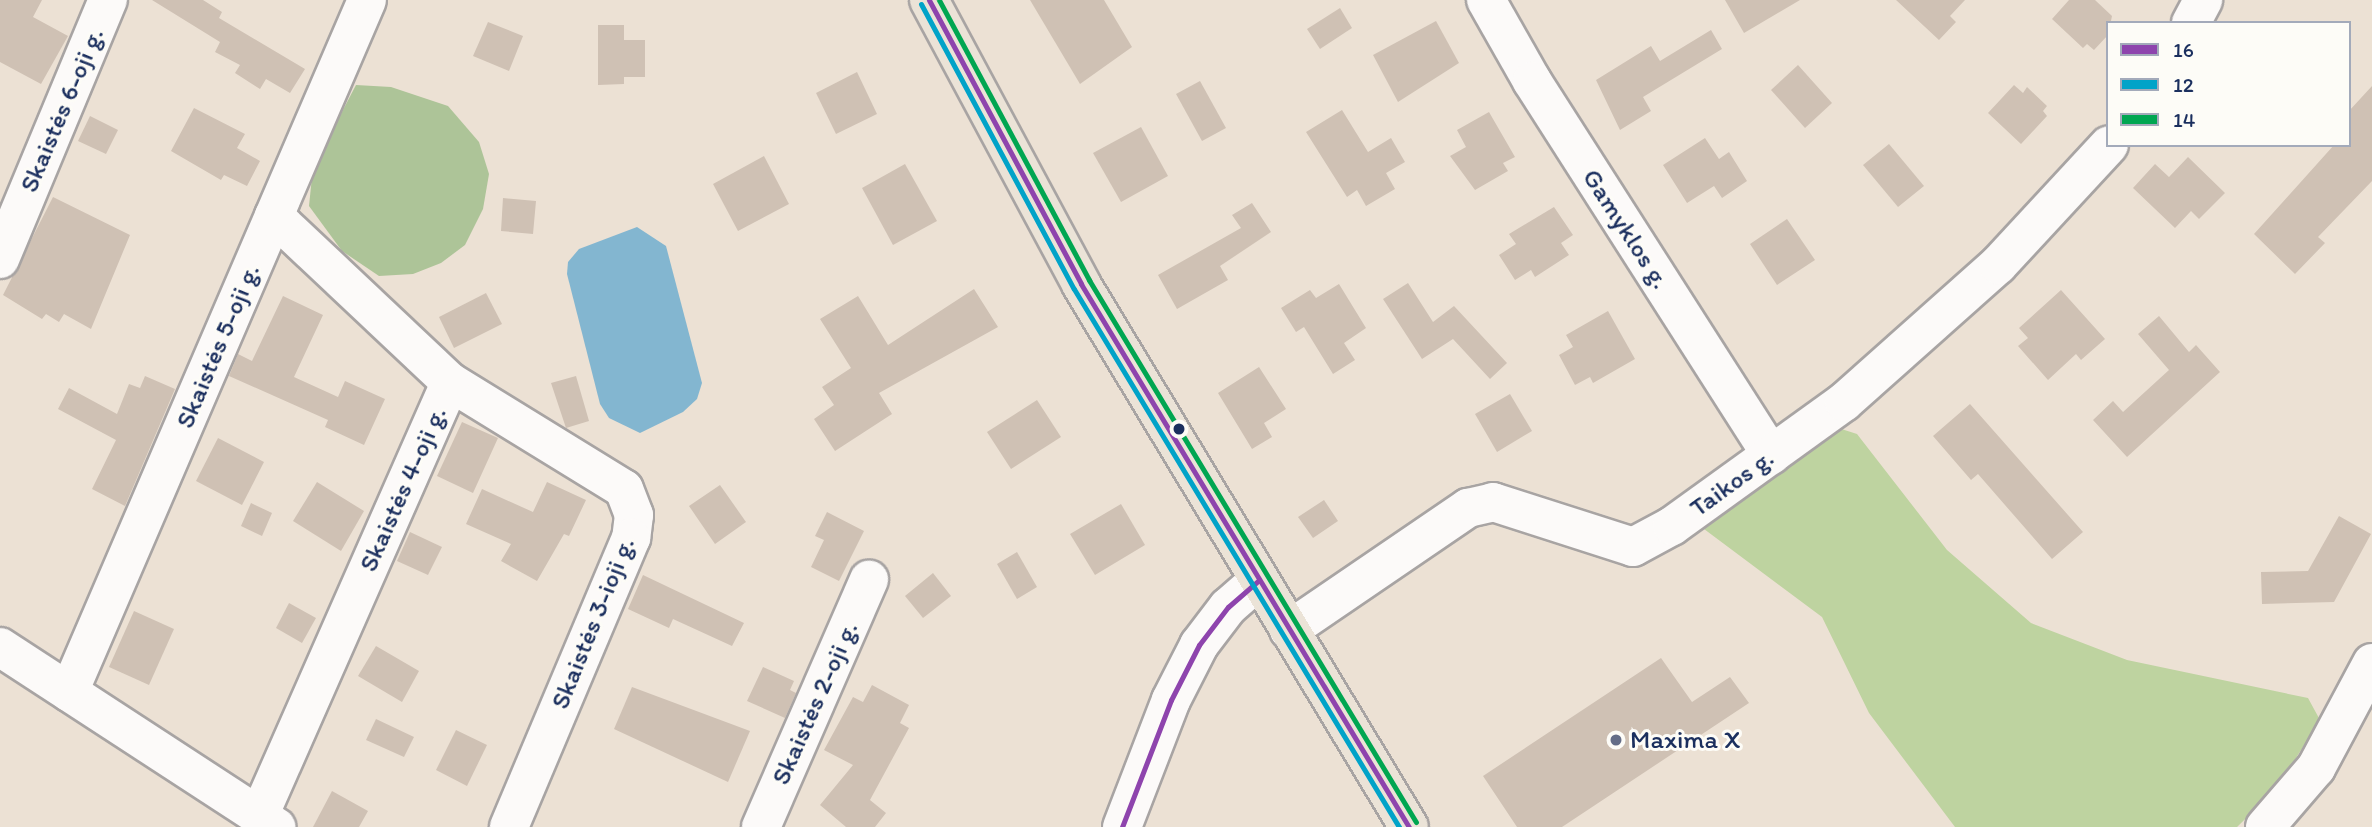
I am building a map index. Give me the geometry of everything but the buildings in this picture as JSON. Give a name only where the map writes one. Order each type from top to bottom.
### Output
[{"type":"main road","points":[[929,0],[1081,284],[1409,827]]},
{"type":"street","name":"Skaistės 6-oji g.","points":[[0,259],[108,0]]},
{"type":"street","name":"Skaistės 5-oji g.","points":[[69,692],[367,0]]},
{"type":"street","name":"Gamyklos g.","points":[[1486,0],[1532,81],[1771,455]]},
{"type":"street","points":[[2192,21],[2203,0]]},
{"type":"street","name":"Taikos g.","points":[[1289,630],[1468,508],[1493,502],[1633,547],[1672,526],[1844,402],[1998,265],[2107,147]]},
{"type":"street","name":"Skaistės 4-oji g.","points":[[267,822],[450,382],[274,216]]},
{"type":"street","name":"Skaistės 3-ioji g.","points":[[450,382],[624,489],[634,515],[631,538],[509,827]]},
{"type":"street","name":"Skaistės 2-oji g.","points":[[761,827],[869,580]]},
{"type":"street","points":[[1122,827],[1171,700],[1199,645],[1228,607],[1259,580]]},
{"type":"street","points":[[0,647],[267,822]]},
{"type":"street","points":[[2265,827],[2316,768],[2372,663]]},
{"type":"green space","points":[[356,85],[391,87],[448,106],[479,142],[489,174],[483,209],[465,245],[441,263],[413,274],[379,276],[342,251],[309,206],[313,167]]},
{"type":"green space","points":[[1832,426],[1857,434],[1947,550],[2031,623],[2127,660],[2308,698],[2320,720],[2277,788],[2237,827],[1955,827],[1869,713],[1822,617],[1700,526]]},
{"type":"water","points":[[637,227],[666,246],[702,383],[697,399],[683,412],[640,433],[609,418],[600,404],[567,274],[568,262],[579,249]]},
{"type":"transit line","name":"16","points":[[929,0],[1081,284],[1409,827]]},
{"type":"transit line","name":"14","points":[[939,0],[1089,280],[1416,822]]},
{"type":"transit line","name":"12","points":[[921,4],[1074,289],[1399,827]]},
{"type":"transit line","name":"16","points":[[1122,827],[1171,700],[1199,645],[1228,607],[1259,580]]},
{"type":"place","name":"Maxima X","points":[[1616,740]]}]
